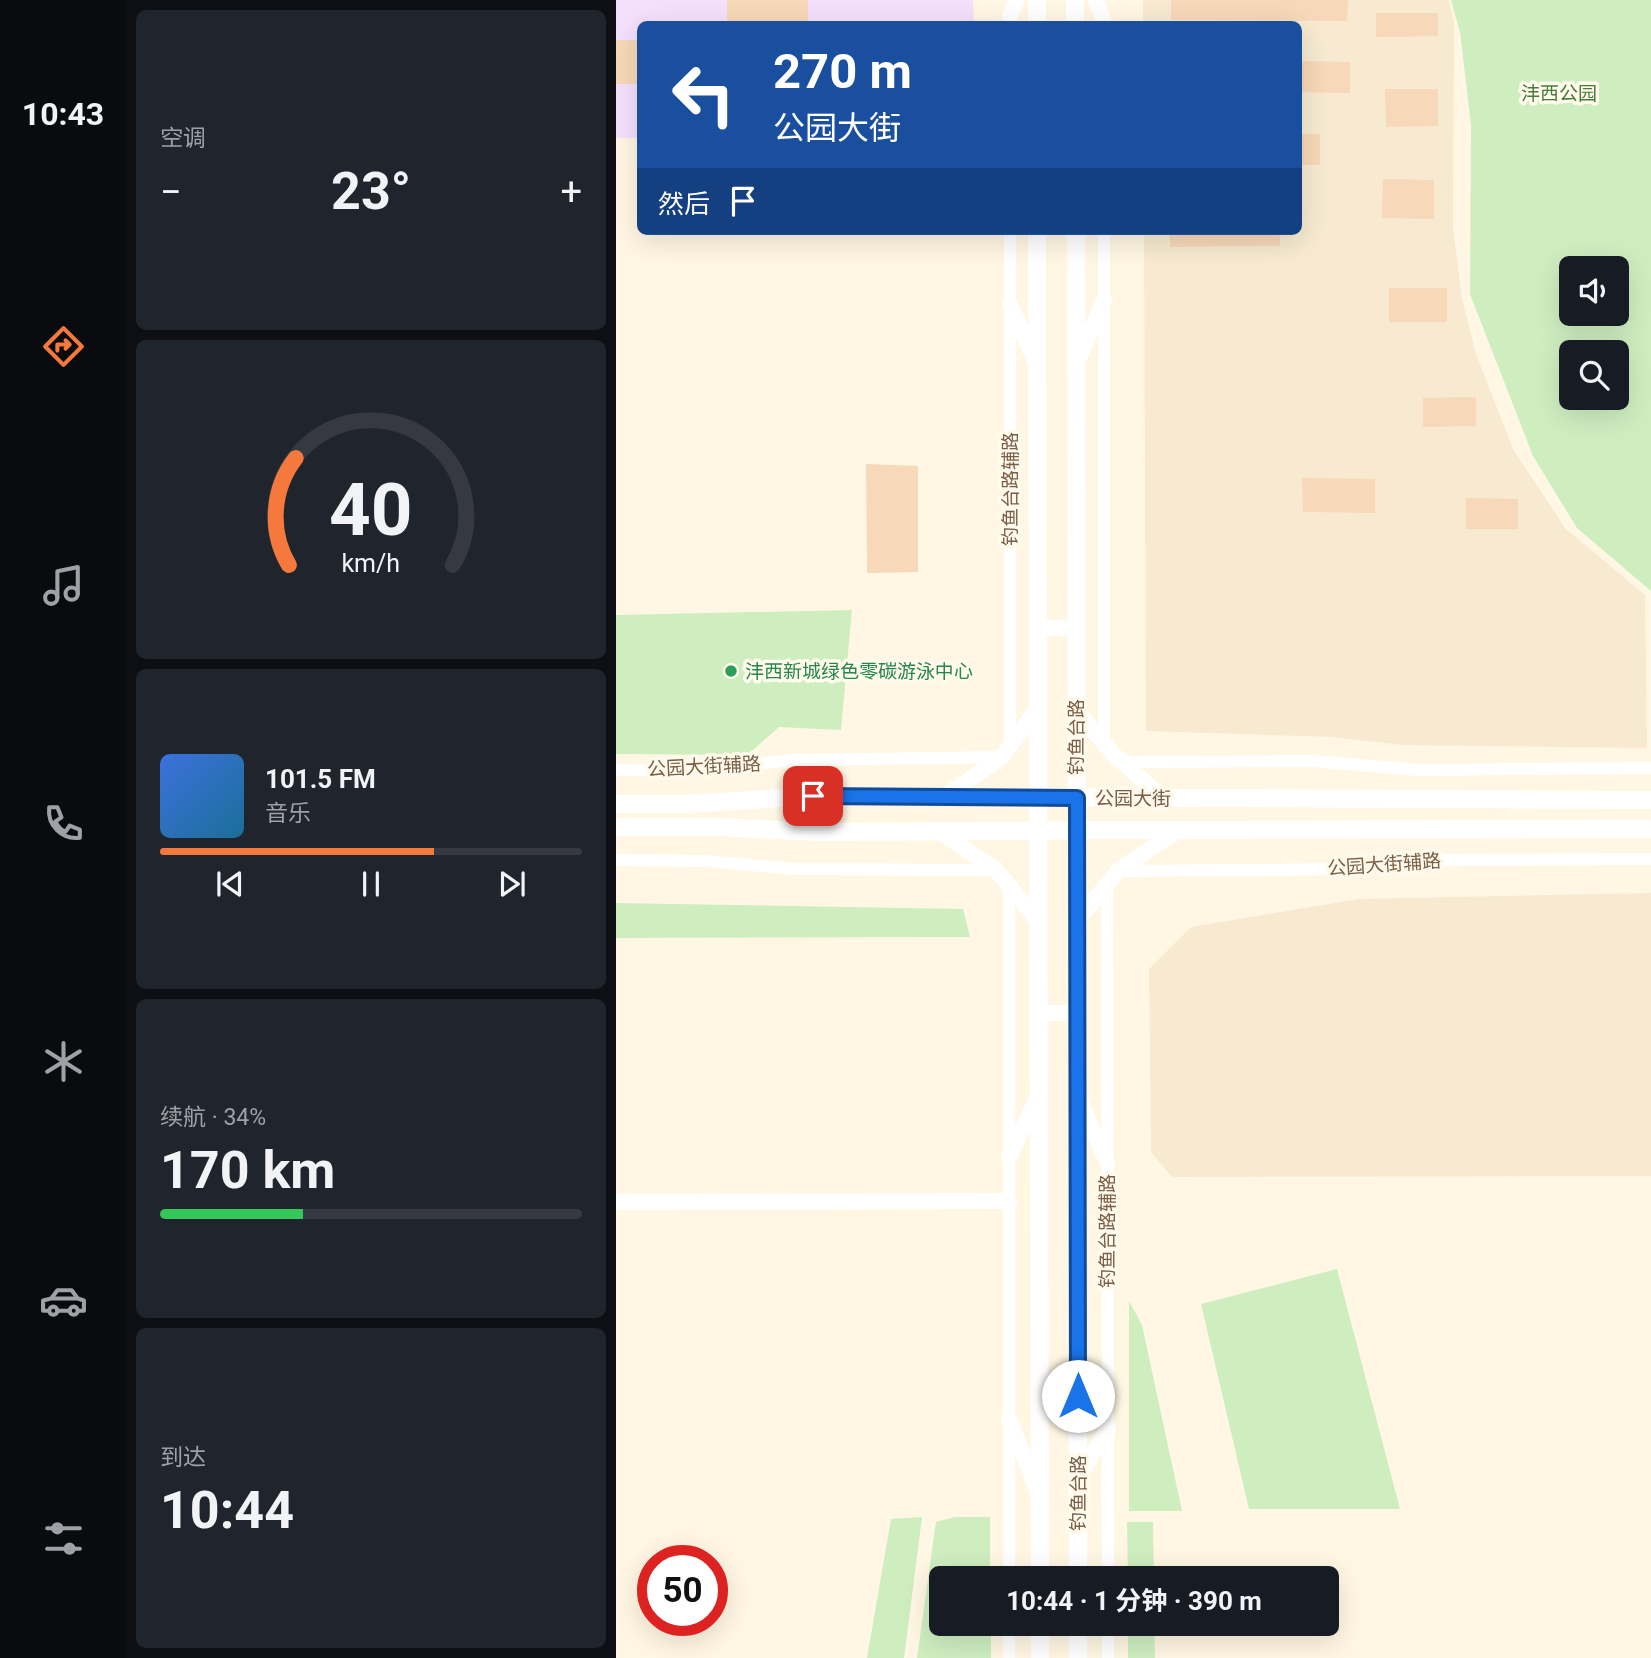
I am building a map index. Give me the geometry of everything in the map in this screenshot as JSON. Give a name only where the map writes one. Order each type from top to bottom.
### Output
[{"type":"main road","points":[[1037,0],[1037,21]]},
{"type":"main road","points":[[1075,0],[1075,21]]},
{"type":"main road","name":"钓鱼台路","points":[[1037,235],[1040,1566]]},
{"type":"main road","name":"钓鱼台路","points":[[1076,235],[1078,1566]]},
{"type":"main road","name":"公园大街","points":[[616,804],[689,804],[813,796],[1651,800]]},
{"type":"main road","name":"公园大街","points":[[616,827],[714,827],[820,832],[1651,829]]},
{"type":"main road","points":[[1040,1636],[1040,1658]]},
{"type":"main road","points":[[1078,1636],[1079,1658]]},
{"type":"street","points":[[1010,14],[1017,0]]},
{"type":"street","points":[[1096,0],[1103,21]]},
{"type":"street","points":[[1103,0],[1103,21]]},
{"type":"street","name":"钓鱼台路辅路","points":[[1006,752],[1010,235]]},
{"type":"street","points":[[1104,235],[1104,743]]},
{"type":"street","points":[[1076,365],[1104,301]]},
{"type":"street","points":[[1010,304],[1037,365]]},
{"type":"street","points":[[1038,628],[1076,628]]},
{"type":"street","points":[[944,797],[1006,752],[1038,707]]},
{"type":"street","points":[[1076,710],[1122,762],[1163,798]]},
{"type":"street","name":"公园大街辅路","points":[[616,770],[694,770],[794,760],[1006,752]]},
{"type":"street","points":[[1122,762],[1314,761],[1418,770],[1651,768]]},
{"type":"street","points":[[1077,921],[1118,871],[1179,830]]},
{"type":"street","points":[[940,832],[996,870],[1039,922]]},
{"type":"street","name":"公园大街辅路","points":[[1118,871],[1345,869],[1412,860],[1651,859]]},
{"type":"street","points":[[616,860],[706,861],[796,869],[996,870]]},
{"type":"street","points":[[1009,884],[1009,1566]]},
{"type":"street","name":"钓鱼台路辅路","points":[[1107,884],[1108,1566]]},
{"type":"street","points":[[1039,1013],[1077,1013]]},
{"type":"street","points":[[1009,1157],[1039,1094]]},
{"type":"street","points":[[1077,1095],[1107,1162]]},
{"type":"street","points":[[616,1202],[1009,1201]]},
{"type":"street","points":[[1009,1419],[1040,1496]]},
{"type":"street","points":[[1078,1478],[1108,1429]]},
{"type":"street","points":[[1009,1636],[1009,1658]]},
{"type":"street","points":[[1108,1636],[1108,1658]]},
{"type":"shaded area","points":[[616,0],[973,0],[974,21],[637,21],[637,138],[616,138]]},
{"type":"shaded area","points":[[1143,0],[1449,0],[1454,23],[1453,228],[1462,299],[1476,354],[1513,449],[1565,528],[1645,595],[1647,748],[1402,745],[1332,737],[1146,731],[1144,235],[1302,235],[1302,21],[1143,21]]},
{"type":"shaded area","points":[[1651,893],[1651,1176],[1172,1177],[1151,1152],[1149,969],[1191,927],[1359,899]]},
{"type":"green space","name":"沣西公园","points":[[1451,0],[1651,0],[1651,591],[1577,528],[1533,456],[1470,294],[1471,125],[1460,32]]},
{"type":"green space","name":"沣西新城绿色零碳游泳中心","points":[[852,610],[841,730],[779,727],[747,755],[616,754],[616,615]]},
{"type":"green space","points":[[616,903],[963,909],[970,937],[616,938]]},
{"type":"green space","points":[[1337,1269],[1400,1509],[1249,1509],[1201,1304]]},
{"type":"green space","points":[[1129,1301],[1142,1325],[1182,1511],[1129,1511]]},
{"type":"green space","points":[[922,1517],[904,1658],[867,1658],[891,1519]]},
{"type":"green space","points":[[955,1517],[990,1517],[990,1566],[930,1566],[936,1522]]},
{"type":"green space","points":[[1127,1522],[1153,1522],[1154,1566],[1128,1566]]},
{"type":"green space","points":[[929,1572],[929,1636],[991,1636],[991,1658],[917,1658]]},
{"type":"green space","points":[[1128,1636],[1154,1636],[1155,1658],[1128,1658]]},
{"type":"building","points":[[727,0],[808,0],[808,21],[727,21]]},
{"type":"building","points":[[1171,0],[1348,0],[1347,21],[1171,20]]},
{"type":"building","points":[[1376,13],[1438,13],[1438,36],[1376,37]]},
{"type":"building","points":[[616,40],[637,40],[637,84],[616,84]]},
{"type":"building","points":[[1302,61],[1350,62],[1350,93],[1302,92]]},
{"type":"building","points":[[1385,89],[1438,89],[1438,126],[1386,127]]},
{"type":"building","points":[[1302,134],[1320,134],[1320,165],[1302,165]]},
{"type":"building","points":[[1383,179],[1434,180],[1434,219],[1382,218]]},
{"type":"building","points":[[1170,235],[1280,235],[1280,246],[1170,247]]},
{"type":"building","points":[[1389,288],[1447,288],[1447,322],[1389,322]]},
{"type":"building","points":[[1476,397],[1476,426],[1423,427],[1423,398]]},
{"type":"building","points":[[866,464],[918,466],[918,572],[867,573]]},
{"type":"building","points":[[1302,478],[1375,479],[1375,513],[1303,512]]},
{"type":"building","points":[[1466,498],[1518,499],[1518,529],[1466,529]]},
{"type":"place","name":"沣西新城绿色零碳游泳中心","points":[[731,671]]},
{"type":"route","points":[[813,796],[1077,798],[1078,1396]]}]
